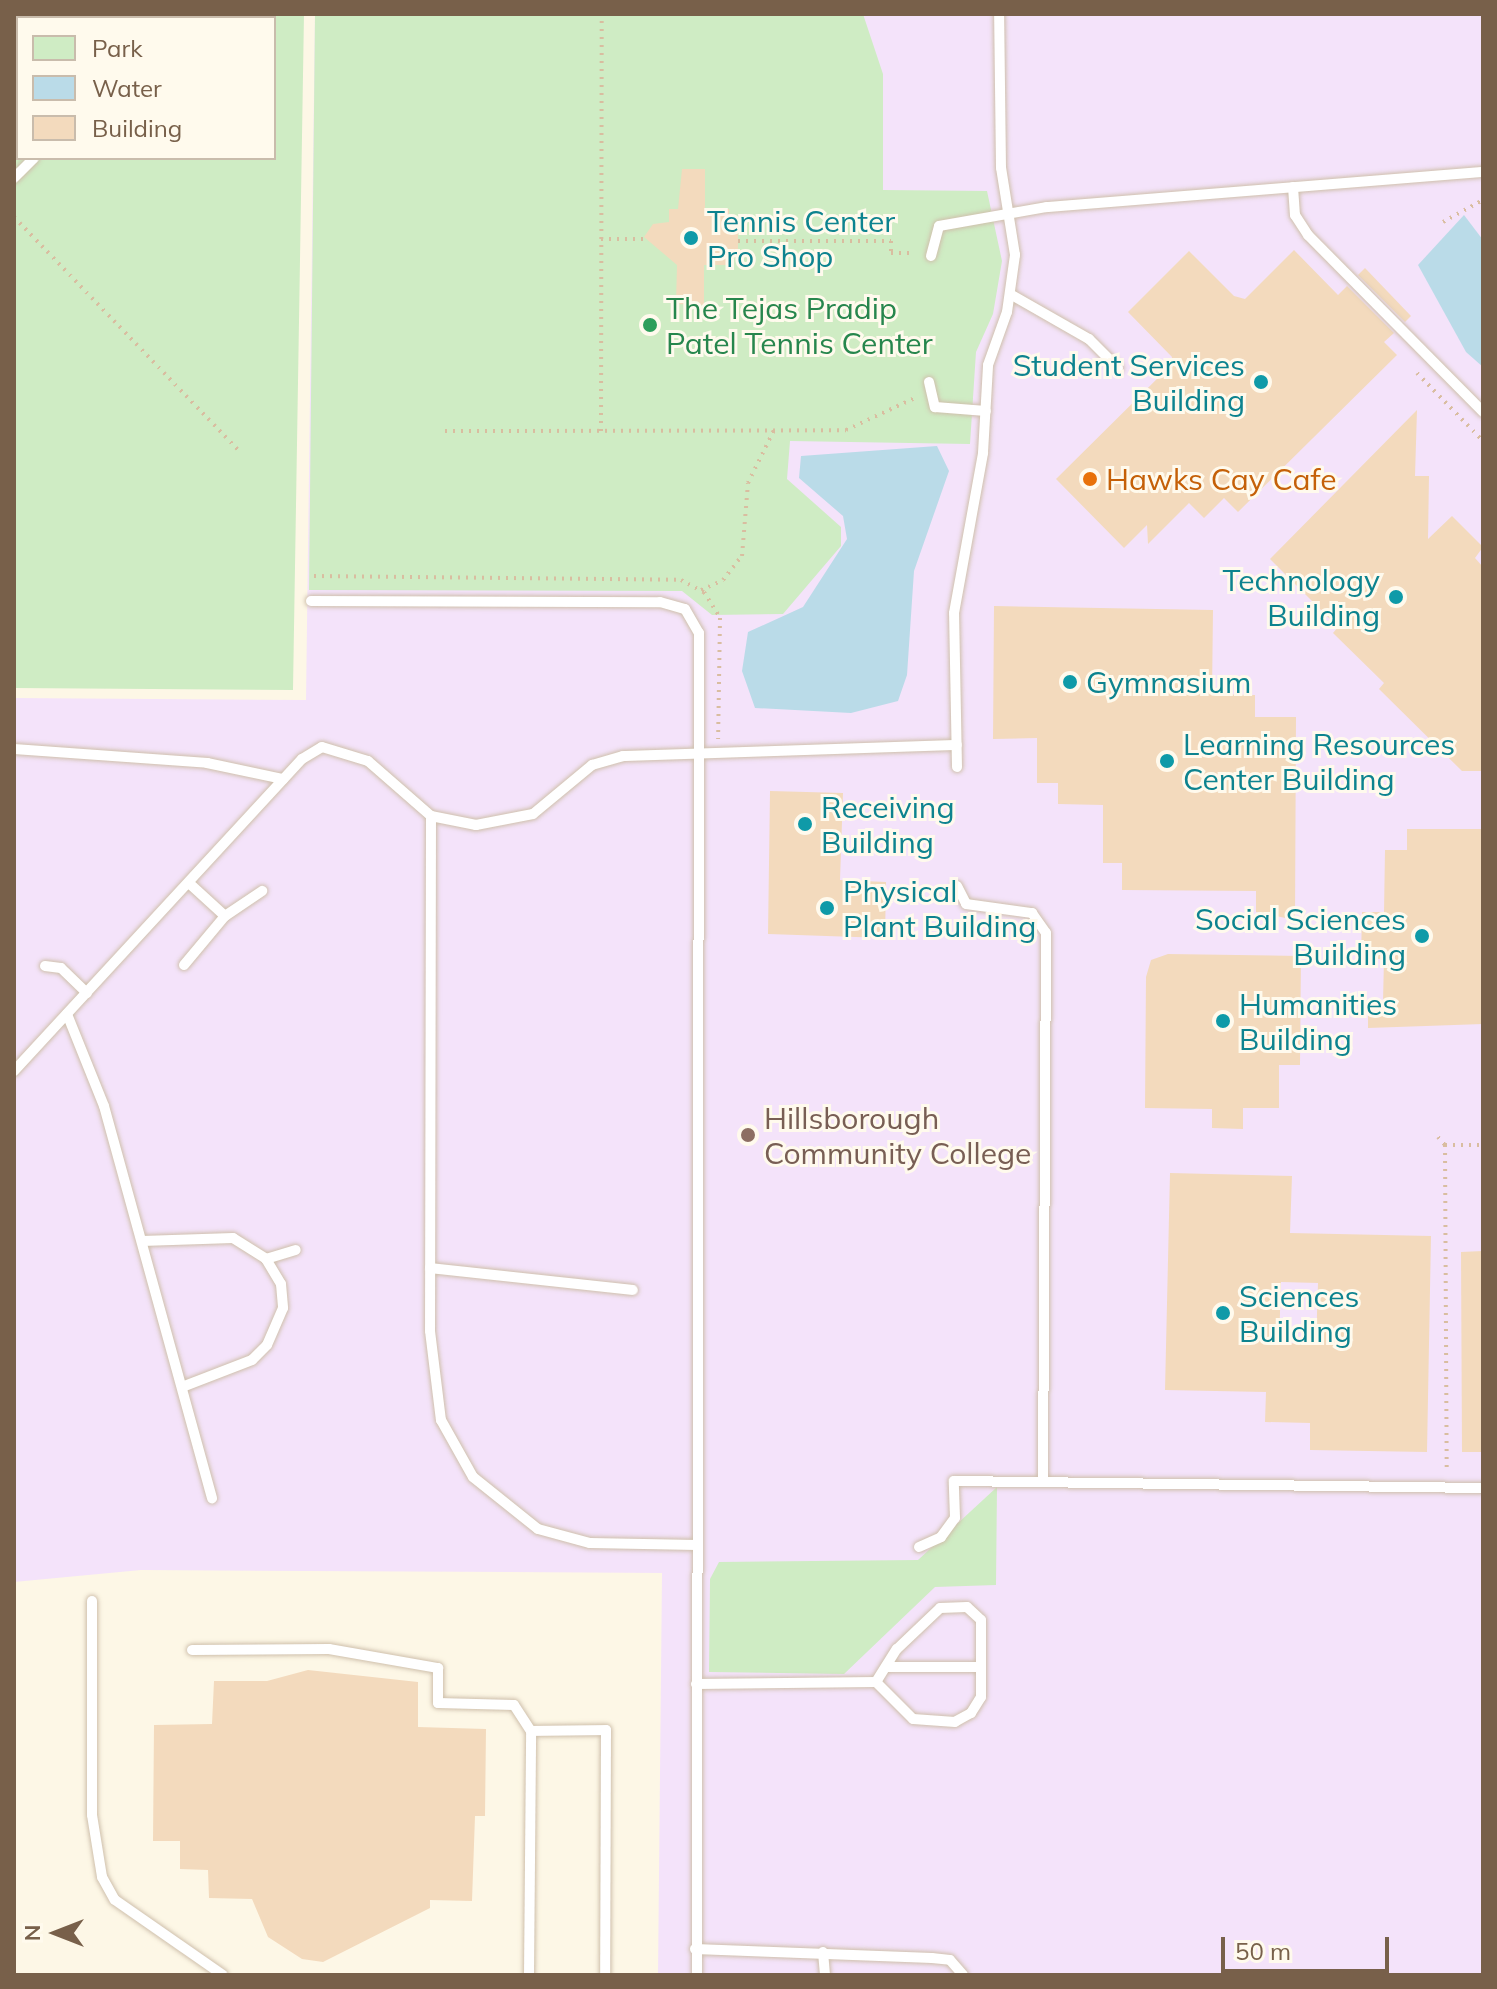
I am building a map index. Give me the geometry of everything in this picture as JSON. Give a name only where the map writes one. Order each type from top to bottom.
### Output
[{"type":"lane","points":[[957,767],[954,613],[986,411],[988,365],[1010,294],[1011,216],[1001,168],[999,14]]},
{"type":"lane","points":[[14,178],[32,160]]},
{"type":"lane","points":[[931,254],[939,226],[1293,187],[1483,172]]},
{"type":"lane","points":[[1293,187],[1295,215],[1308,235],[1483,412]]},
{"type":"lane","points":[[1010,294],[1089,339],[1118,368]]},
{"type":"lane","points":[[929,382],[930,396],[941,410],[986,411]]},
{"type":"lane","points":[[311,601],[677,606],[690,615],[701,643],[697,1975]]},
{"type":"lane","points":[[14,1071],[312,751],[334,748],[368,761],[431,816],[505,824],[533,814],[607,759],[957,745]]},
{"type":"lane","points":[[14,749],[207,763],[283,779]]},
{"type":"lane","points":[[431,816],[430,1268],[435,1398],[450,1441],[480,1485],[521,1520],[555,1536],[608,1545],[697,1545]]},
{"type":"lane","points":[[190,884],[225,916]]},
{"type":"lane","points":[[957,886],[966,904],[1032,913],[1046,933],[1043,1479]]},
{"type":"lane","points":[[184,965],[225,916],[262,891]]},
{"type":"lane","points":[[45,966],[61,968],[87,993]]},
{"type":"lane","points":[[67,1014],[88,1056],[212,1498]]},
{"type":"lane","points":[[142,1241],[233,1238],[266,1259],[281,1284],[283,1308],[267,1345],[252,1360],[182,1387]]},
{"type":"lane","points":[[266,1259],[296,1250]]},
{"type":"lane","points":[[430,1268],[633,1290]]},
{"type":"lane","points":[[919,1547],[941,1537],[955,1518],[954,1481],[1043,1479],[1447,1484],[1483,1488]]},
{"type":"lane","points":[[92,1601],[92,1815],[102,1877],[115,1900],[223,1975]]},
{"type":"lane","points":[[696,1684],[876,1682],[913,1719],[955,1722],[981,1697],[981,1620],[967,1607],[940,1608],[876,1682]]},
{"type":"lane","points":[[192,1650],[329,1649],[438,1668],[438,1703],[514,1705],[531,1731],[529,1975]]},
{"type":"lane","points":[[886,1667],[981,1667]]},
{"type":"lane","points":[[531,1731],[606,1730],[605,1975]]},
{"type":"lane","points":[[695,1949],[823,1952],[950,1960],[963,1975]]},
{"type":"lane","points":[[823,1952],[825,1975]]},
{"type":"path","points":[[601,431],[602,14]]},
{"type":"path","points":[[1443,222],[1483,200]]},
{"type":"path","points":[[14,217],[241,453]]},
{"type":"path","points":[[601,239],[645,239]]},
{"type":"path","points":[[738,241],[891,241],[891,253],[931,254]]},
{"type":"path","points":[[1417,373],[1483,441]]},
{"type":"path","points":[[445,431],[855,429],[896,401],[930,396]]},
{"type":"path","points":[[701,590],[723,580],[746,548],[748,483],[774,430]]},
{"type":"path","points":[[1438,1137],[1445,1145],[1447,1484]]},
{"type":"path","points":[[1445,1145],[1483,1145]]},
{"type":"shaded area","name":"Hillsborough Community College","points":[[315,14],[1483,14],[1483,1975],[658,1975],[662,1573],[141,1570],[14,1582],[14,698],[306,700]]},
{"type":"green space","points":[[14,14],[304,14],[293,690],[14,688]]},
{"type":"green space","name":"The Tejas Pradip Patel Tennis Center","points":[[315,14],[863,14],[883,74],[883,190],[987,191],[1002,261],[993,314],[976,352],[970,444],[790,441],[787,479],[841,527],[841,546],[783,614],[712,615],[682,591],[309,590]]},
{"type":"green space","points":[[997,1487],[996,1585],[935,1587],[844,1674],[709,1672],[710,1579],[719,1562],[918,1560]]},
{"type":"water","points":[[1464,215],[1483,240],[1483,367],[1466,352],[1418,265]]},
{"type":"water","points":[[937,446],[949,471],[914,571],[907,675],[898,701],[851,713],[755,708],[742,671],[748,632],[803,607],[847,539],[843,516],[799,478],[801,456]]},
{"type":"building","name":"Tennis Center Pro Shop","points":[[682,169],[705,169],[705,209],[729,209],[729,220],[738,220],[738,254],[729,254],[729,265],[704,265],[704,305],[676,304],[677,265],[644,237],[653,224],[669,222],[669,209],[678,209]]},
{"type":"building","name":"Student Services Building","points":[[1294,250],[1338,295],[1347,286],[1394,333],[1384,342],[1397,355],[1238,512],[1224,498],[1204,518],[1189,503],[1148,544],[1147,525],[1124,548],[1056,479],[1171,365],[1172,357],[1128,312],[1189,251],[1234,296],[1245,299]]},
{"type":"building","points":[[1365,268],[1411,316],[1405,322],[1358,275]]},
{"type":"building","name":"Technology Building","points":[[1417,410],[1415,476],[1429,476],[1428,539],[1452,516],[1483,547],[1475,558],[1483,567],[1483,771],[1462,771],[1379,689],[1384,683],[1333,633],[1338,627],[1270,559]]},
{"type":"building","name":"Learning Resources Center Building","points":[[994,606],[1213,610],[1212,694],[1255,695],[1255,717],[1296,717],[1295,920],[1256,912],[1256,891],[1122,890],[1122,863],[1103,863],[1103,805],[1058,804],[1058,783],[1037,783],[1037,738],[993,739]]},
{"type":"building","points":[[770,791],[843,793],[840,880],[886,882],[885,938],[768,934]]},
{"type":"building","name":"Social Sciences Building","points":[[1407,829],[1483,829],[1483,1024],[1368,1028],[1368,1000],[1383,1001],[1384,959],[1361,959],[1362,912],[1384,912],[1385,850],[1407,850]]},
{"type":"building","name":"Humanities Building","points":[[1168,954],[1301,956],[1300,1065],[1279,1065],[1279,1108],[1243,1108],[1243,1129],[1212,1128],[1212,1109],[1145,1108],[1146,977],[1151,960]]},
{"type":"building","name":"Sciences Building","points":[[1170,1173],[1292,1176],[1290,1233],[1431,1236],[1427,1452],[1310,1450],[1310,1423],[1265,1422],[1266,1392],[1165,1390]],"holes":[[[1281,1282],[1318,1283],[1316,1344],[1279,1343]]]},
{"type":"building","points":[[1483,1251],[1483,1452],[1462,1452],[1461,1252]]},
{"type":"building","points":[[308,1670],[418,1682],[418,1727],[486,1729],[485,1816],[475,1816],[472,1901],[430,1900],[430,1908],[323,1962],[302,1959],[268,1937],[252,1899],[209,1898],[208,1870],[180,1869],[180,1841],[153,1841],[154,1725],[212,1724],[214,1681],[267,1681]]},
{"type":"place","name":"Tennis Center Pro Shop","points":[[691,238]]},
{"type":"place","name":"The Tejas Pradip Patel Tennis Center","points":[[650,325]]},
{"type":"place","name":"Student Services Building","points":[[1261,382]]},
{"type":"place","name":"Hawks Cay Cafe","points":[[1090,479]]},
{"type":"place","name":"Technology Building","points":[[1396,597]]},
{"type":"place","name":"Gymnasium","points":[[1070,682]]},
{"type":"place","name":"Learning Resources Center Building","points":[[1167,761]]},
{"type":"place","name":"Receiving Building","points":[[805,824]]},
{"type":"place","name":"Physical Plant Building","points":[[827,908]]},
{"type":"place","name":"Social Sciences Building","points":[[1422,936]]},
{"type":"place","name":"Humanities Building","points":[[1223,1021]]},
{"type":"place","name":"Hillsborough Community College","points":[[748,1135]]},
{"type":"place","name":"Sciences Building","points":[[1223,1313]]}]
